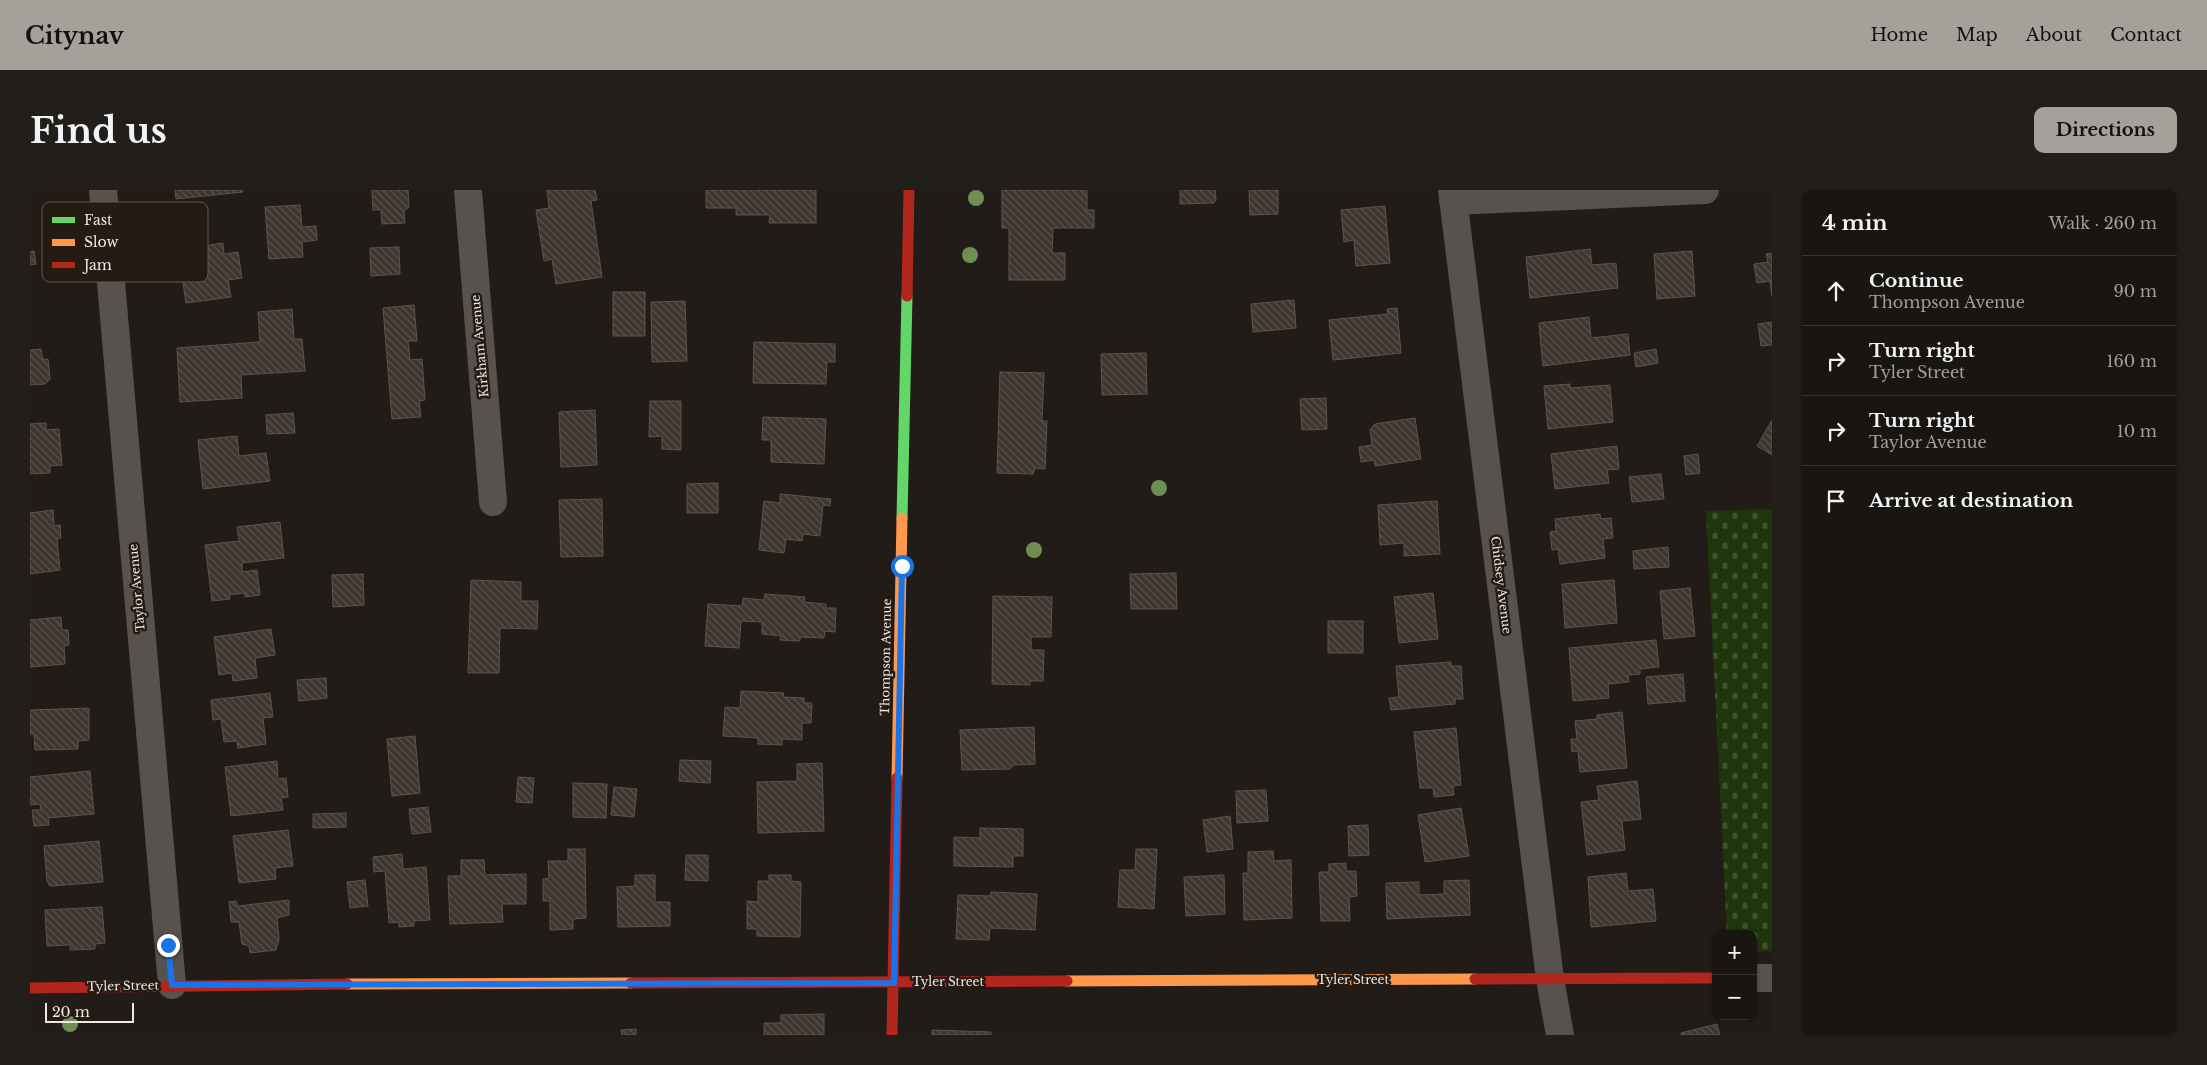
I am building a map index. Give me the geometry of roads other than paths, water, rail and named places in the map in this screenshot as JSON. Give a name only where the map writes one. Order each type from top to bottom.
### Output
[{"type":"street","name":"Kirkham Avenue","points":[[468,190],[493,502]]},
{"type":"street","name":"Thompson Avenue","points":[[892,1035],[909,190]]},
{"type":"street","points":[[1452,195],[1706,190]]},
{"type":"street","name":"Chidsey Avenue","points":[[1452,195],[1550,979],[1560,1035]]},
{"type":"street","name":"Taylor Avenue","points":[[111,282],[172,985]]},
{"type":"street","name":"Tyler Street","points":[[30,988],[172,985],[1712,978]]},
{"type":"street","points":[[1757,978],[1772,978]]}]
